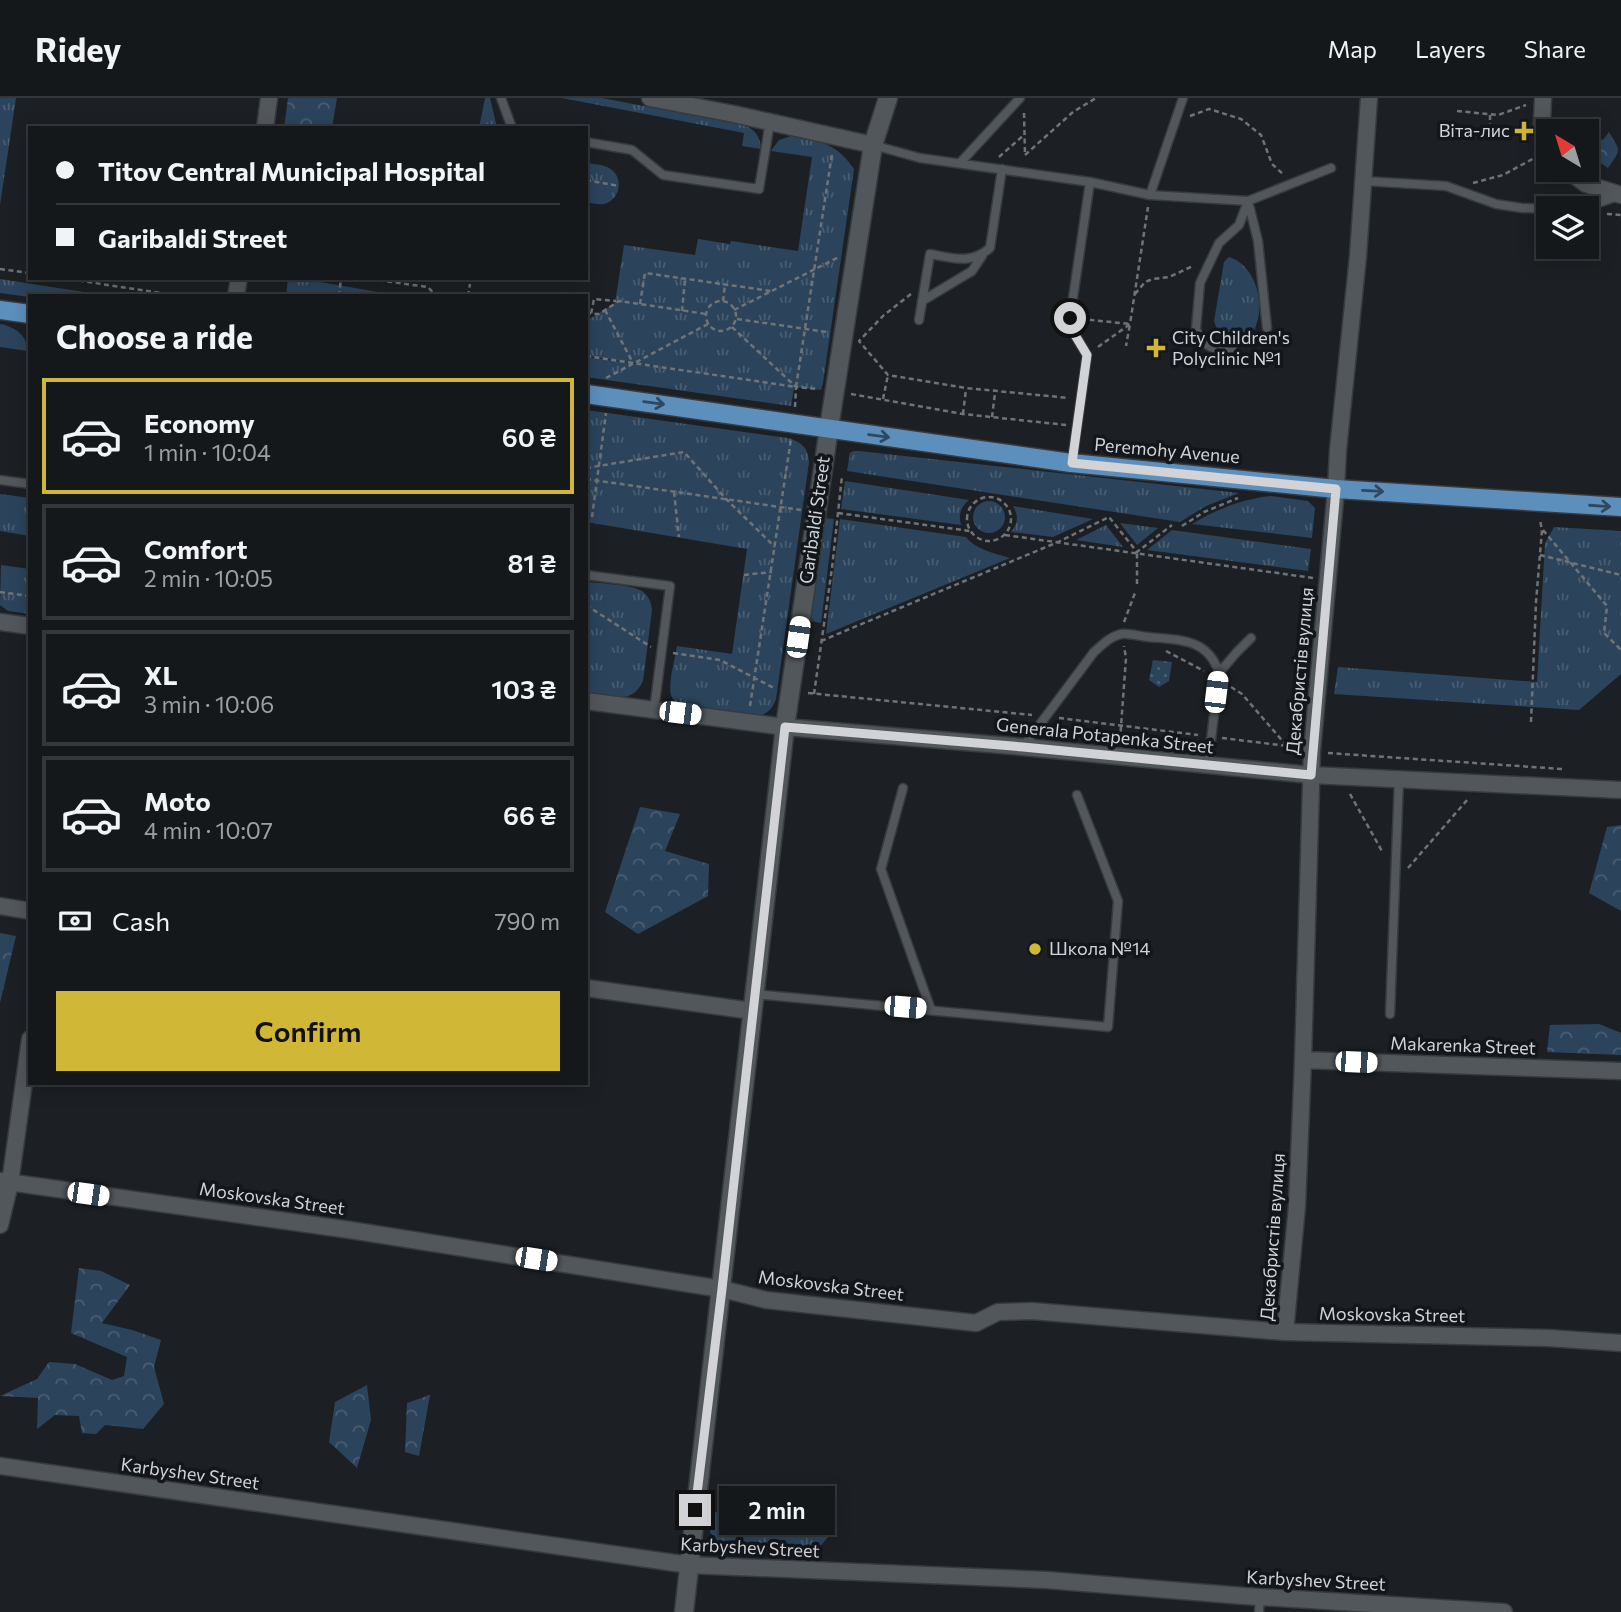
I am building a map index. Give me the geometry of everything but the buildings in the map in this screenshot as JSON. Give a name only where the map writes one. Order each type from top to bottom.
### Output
[{"type":"main road","points":[[0,310],[28,314]]},
{"type":"main road","name":"Peremohy Avenue","points":[[588,394],[1072,463],[1336,489],[1621,507]]},
{"type":"street","points":[[265,126],[269,98]]},
{"type":"street","points":[[650,98],[873,145]]},
{"type":"street","name":"Garibaldi Street","points":[[684,1612],[785,727],[873,145],[888,98]]},
{"type":"street","name":"Декабристів вулиця","points":[[1285,1332],[1297,1206],[1312,751],[1364,181],[1369,98]]},
{"type":"street","points":[[1536,101],[1541,119]]},
{"type":"street","points":[[1583,182],[1621,195]]},
{"type":"street","points":[[0,622],[28,626]]},
{"type":"street","name":"Generala Potapenka Street","points":[[588,701],[785,727],[1311,775],[1620,789]]},
{"type":"street","points":[[0,906],[28,911]]},
{"type":"street","points":[[588,988],[754,1003]]},
{"type":"street","points":[[0,1225],[28,1051]]},
{"type":"street","name":"Makarenka Street","points":[[1303,1060],[1621,1070]]},
{"type":"street","name":"Moskovska Street","points":[[5,1182],[350,1230],[722,1289],[766,1300],[976,1322],[998,1312],[1032,1311],[1285,1332],[1548,1338],[1621,1343]]},
{"type":"street","name":"Karbyshev Street","points":[[0,1466],[689,1565],[1046,1580],[1259,1604],[1504,1612]]},
{"type":"lane","points":[[501,98],[511,126]]},
{"type":"lane","points":[[1150,195],[1183,98]]},
{"type":"lane","points":[[960,163],[1022,102]]},
{"type":"lane","points":[[588,142],[632,150],[663,175],[760,190],[770,122]]},
{"type":"lane","points":[[873,145],[920,158],[1090,182],[1150,195],[1248,201],[1331,168]]},
{"type":"lane","points":[[922,302],[972,271],[990,248],[1002,169]]},
{"type":"lane","points":[[1364,181],[1446,186],[1496,204],[1536,209]]},
{"type":"lane","points":[[1072,463],[1087,355],[1069,325],[1090,182]]},
{"type":"lane","points":[[1599,202],[1621,195]]},
{"type":"lane","points":[[1232,348],[1217,350],[1199,336],[1196,329],[1200,283],[1219,243],[1239,225],[1248,201]]},
{"type":"lane","points":[[1248,201],[1258,241],[1267,328]]},
{"type":"lane","points":[[919,320],[930,254],[967,260],[983,254]]},
{"type":"lane","points":[[0,480],[28,484]]},
{"type":"lane","points":[[588,575],[670,586],[654,710]]},
{"type":"lane","points":[[1023,747],[1094,652],[1106,640],[1122,634],[1185,641],[1202,647],[1216,663],[1219,676],[1208,766]]},
{"type":"lane","points":[[1219,676],[1251,638]]},
{"type":"lane","points":[[1390,1014],[1399,779]]},
{"type":"lane","points":[[904,788],[881,869],[930,1010]]},
{"type":"lane","points":[[754,1003],[930,1010],[1108,1027],[1118,901],[1077,795]]},
{"type":"path","points":[[1025,155],[1073,112],[1096,98]]},
{"type":"path","points":[[1457,111],[1500,114],[1536,101]]},
{"type":"path","points":[[1022,102],[1025,173]]},
{"type":"path","points":[[1174,122],[1209,109],[1241,118],[1261,135],[1272,164],[1293,183]]},
{"type":"path","points":[[1490,115],[1490,124]]},
{"type":"path","points":[[985,167],[1025,134]]},
{"type":"path","points":[[795,407],[834,136]]},
{"type":"path","points":[[1446,186],[1467,186],[1503,175],[1536,155]]},
{"type":"path","points":[[588,180],[619,186]]},
{"type":"path","points":[[1126,346],[1150,195]]},
{"type":"path","points":[[734,310],[842,256]]},
{"type":"path","points":[[1134,295],[1145,282],[1168,277],[1212,258]]},
{"type":"path","points":[[0,269],[28,273]]},
{"type":"path","points":[[640,304],[645,273],[771,291]]},
{"type":"path","points":[[682,311],[685,278]]},
{"type":"path","points":[[75,280],[167,294]]},
{"type":"path","points":[[375,280],[428,288],[434,294]]},
{"type":"path","points":[[925,283],[884,315],[859,341],[888,375],[966,388],[1081,399]]},
{"type":"path","points":[[468,294],[470,284]]},
{"type":"path","points":[[723,301],[725,284]]},
{"type":"path","points":[[564,293],[569,294]]},
{"type":"path","points":[[588,298],[706,314]]},
{"type":"path","points":[[594,299],[589,314],[599,314],[619,301]]},
{"type":"path","points":[[723,301],[734,310],[736,319],[726,331],[715,330],[708,324],[706,314],[710,305],[715,302],[723,301]]},
{"type":"path","points":[[605,310],[633,363]]},
{"type":"path","points":[[1070,318],[1130,324]]},
{"type":"path","points":[[736,319],[831,332]]},
{"type":"path","points":[[603,380],[708,324]]},
{"type":"path","points":[[1087,355],[1130,324]]},
{"type":"path","points":[[732,327],[796,387]]},
{"type":"path","points":[[588,356],[883,399],[963,414],[1077,426]]},
{"type":"path","points":[[883,399],[888,375]]},
{"type":"path","points":[[963,414],[966,388]]},
{"type":"path","points":[[992,417],[995,391]]},
{"type":"path","points":[[592,517],[607,413]]},
{"type":"path","points":[[750,707],[791,439]]},
{"type":"path","points":[[588,468],[684,452],[726,499],[775,547]]},
{"type":"path","points":[[814,694],[842,476]]},
{"type":"path","points":[[588,479],[802,510]]},
{"type":"path","points":[[674,492],[680,537]]},
{"type":"path","points":[[993,496],[1007,506],[1011,523],[1005,535],[994,541],[985,541],[970,531],[967,515],[969,507],[976,500],[993,496]]},
{"type":"path","points":[[1182,526],[1204,512],[1242,497]]},
{"type":"path","points":[[1531,722],[1542,530],[1537,501]]},
{"type":"path","points":[[838,513],[970,531]]},
{"type":"path","points":[[821,641],[1058,542],[1109,517],[1137,552],[1137,583]]},
{"type":"path","points":[[1137,552],[1172,525]]},
{"type":"path","points":[[1542,530],[1608,606],[1604,633],[1621,650]]},
{"type":"path","points":[[1005,535],[1316,578]]},
{"type":"path","points":[[1540,555],[1621,575]]},
{"type":"path","points":[[744,575],[772,572]]},
{"type":"path","points":[[0,592],[28,596]]},
{"type":"path","points":[[1119,757],[1126,657],[1122,634],[1135,593]]},
{"type":"path","points":[[588,606],[661,654],[676,653],[720,660],[777,689],[790,692],[1045,717],[1212,737]]},
{"type":"path","points":[[1150,637],[1168,652],[1219,676],[1242,694],[1286,745]]},
{"type":"path","points":[[1312,751],[1567,769]]},
{"type":"path","points":[[1339,776],[1395,880],[1482,783]]},
{"type":"green space","points":[[0,98],[16,98],[0,205]]},
{"type":"green space","points":[[288,98],[337,98],[332,126],[284,126]]},
{"type":"green space","points":[[485,98],[490,98],[497,126],[479,126]]},
{"type":"green space","points":[[562,98],[602,98],[743,125],[756,134],[761,149],[742,146],[744,133]]},
{"type":"green space","points":[[1609,132],[1618,150],[1608,168],[1600,163],[1600,139],[1603,140]]},
{"type":"green space","points":[[791,136],[827,145],[841,154],[854,169],[821,390],[794,387],[791,406],[588,377],[588,357],[682,370],[588,356],[588,320],[615,303],[624,245],[695,255],[698,239],[798,251],[812,157],[771,151],[779,140]]},
{"type":"green space","points":[[588,163],[607,167],[614,172],[619,182],[614,198],[602,204],[588,202]]},
{"type":"green space","points":[[1229,257],[1243,265],[1253,279],[1258,295],[1259,316],[1255,329],[1229,338],[1218,332],[1214,321],[1224,262]]},
{"type":"green space","points":[[0,279],[97,294],[28,294],[28,297],[0,293]]},
{"type":"green space","points":[[288,280],[309,280],[389,294],[286,294]]},
{"type":"green space","points":[[0,324],[19,333],[25,340],[28,351],[0,347]]},
{"type":"green space","points":[[588,410],[788,438],[800,443],[808,457],[776,699],[771,709],[755,717],[684,707],[676,702],[670,690],[677,646],[732,654],[747,549],[588,522]]},
{"type":"green space","points":[[854,451],[1239,493],[1206,506],[1180,522],[847,471],[850,453]]},
{"type":"green space","points":[[845,481],[969,500],[961,511],[961,525],[841,509]]},
{"type":"green space","points":[[0,494],[28,498],[28,536],[0,531]]},
{"type":"green space","points":[[1271,496],[1308,501],[1315,508],[1312,538],[1192,524],[1230,506]]},
{"type":"green space","points":[[989,501],[1000,506],[1005,517],[1000,528],[989,533],[978,528],[973,517],[978,506]]},
{"type":"green space","points":[[1013,506],[1093,519],[1053,537],[1011,532],[1017,519]]},
{"type":"green space","points":[[824,518],[834,519],[821,623],[811,621]]},
{"type":"green space","points":[[840,519],[966,537],[980,548],[1010,558],[826,634]]},
{"type":"green space","points":[[1120,523],[1158,528],[1137,545]]},
{"type":"green space","points":[[1106,525],[1123,547],[1076,540]]},
{"type":"green space","points":[[1554,527],[1621,531],[1621,674],[1579,710],[1334,694],[1338,667],[1537,682],[1545,543]]},
{"type":"green space","points":[[1172,530],[1311,549],[1308,571],[1147,550]]},
{"type":"green space","points":[[1,565],[28,569],[28,614],[8,611],[0,605]]},
{"type":"green space","points":[[588,582],[638,589],[648,597],[652,610],[643,681],[632,694],[610,698],[588,694]]},
{"type":"green space","points":[[1153,660],[1172,662],[1169,681],[1159,687],[1149,680]]},
{"type":"green space","points":[[640,807],[680,814],[665,851],[709,864],[708,896],[638,934],[605,912]]},
{"type":"green space","points":[[1621,825],[1621,911],[1589,893],[1607,827]]},
{"type":"green space","points":[[0,933],[16,936],[0,1003]]},
{"type":"green space","points":[[1599,1024],[1621,1033],[1621,1055],[1547,1052],[1550,1025]]},
{"type":"green space","points":[[79,1268],[101,1271],[130,1285],[102,1323],[161,1340],[154,1367],[164,1404],[143,1429],[105,1425],[96,1434],[82,1433],[79,1416],[55,1415],[37,1429],[38,1398],[0,1396],[37,1379],[49,1362],[75,1364],[112,1380],[124,1376],[127,1357],[71,1333]]},
{"type":"green space","points":[[367,1385],[371,1420],[357,1468],[329,1442],[335,1402]]},
{"type":"green space","points":[[430,1395],[419,1456],[405,1452],[407,1403]]},
{"type":"green space","points":[[740,1497],[800,1502],[799,1516],[830,1520],[829,1536],[813,1555],[724,1550],[710,1532],[713,1514]]},
{"type":"place","name":"Віта-лис","points":[[1524,131]]},
{"type":"place","name":"City Children's Polyclinic №1","points":[[1156,348]]},
{"type":"place","name":"Школа №14","points":[[1035,949]]},
{"type":"route","points":[[695,1510],[785,727],[1311,775],[1336,489],[1072,463],[1087,355],[1069,325],[1070,318]]}]
